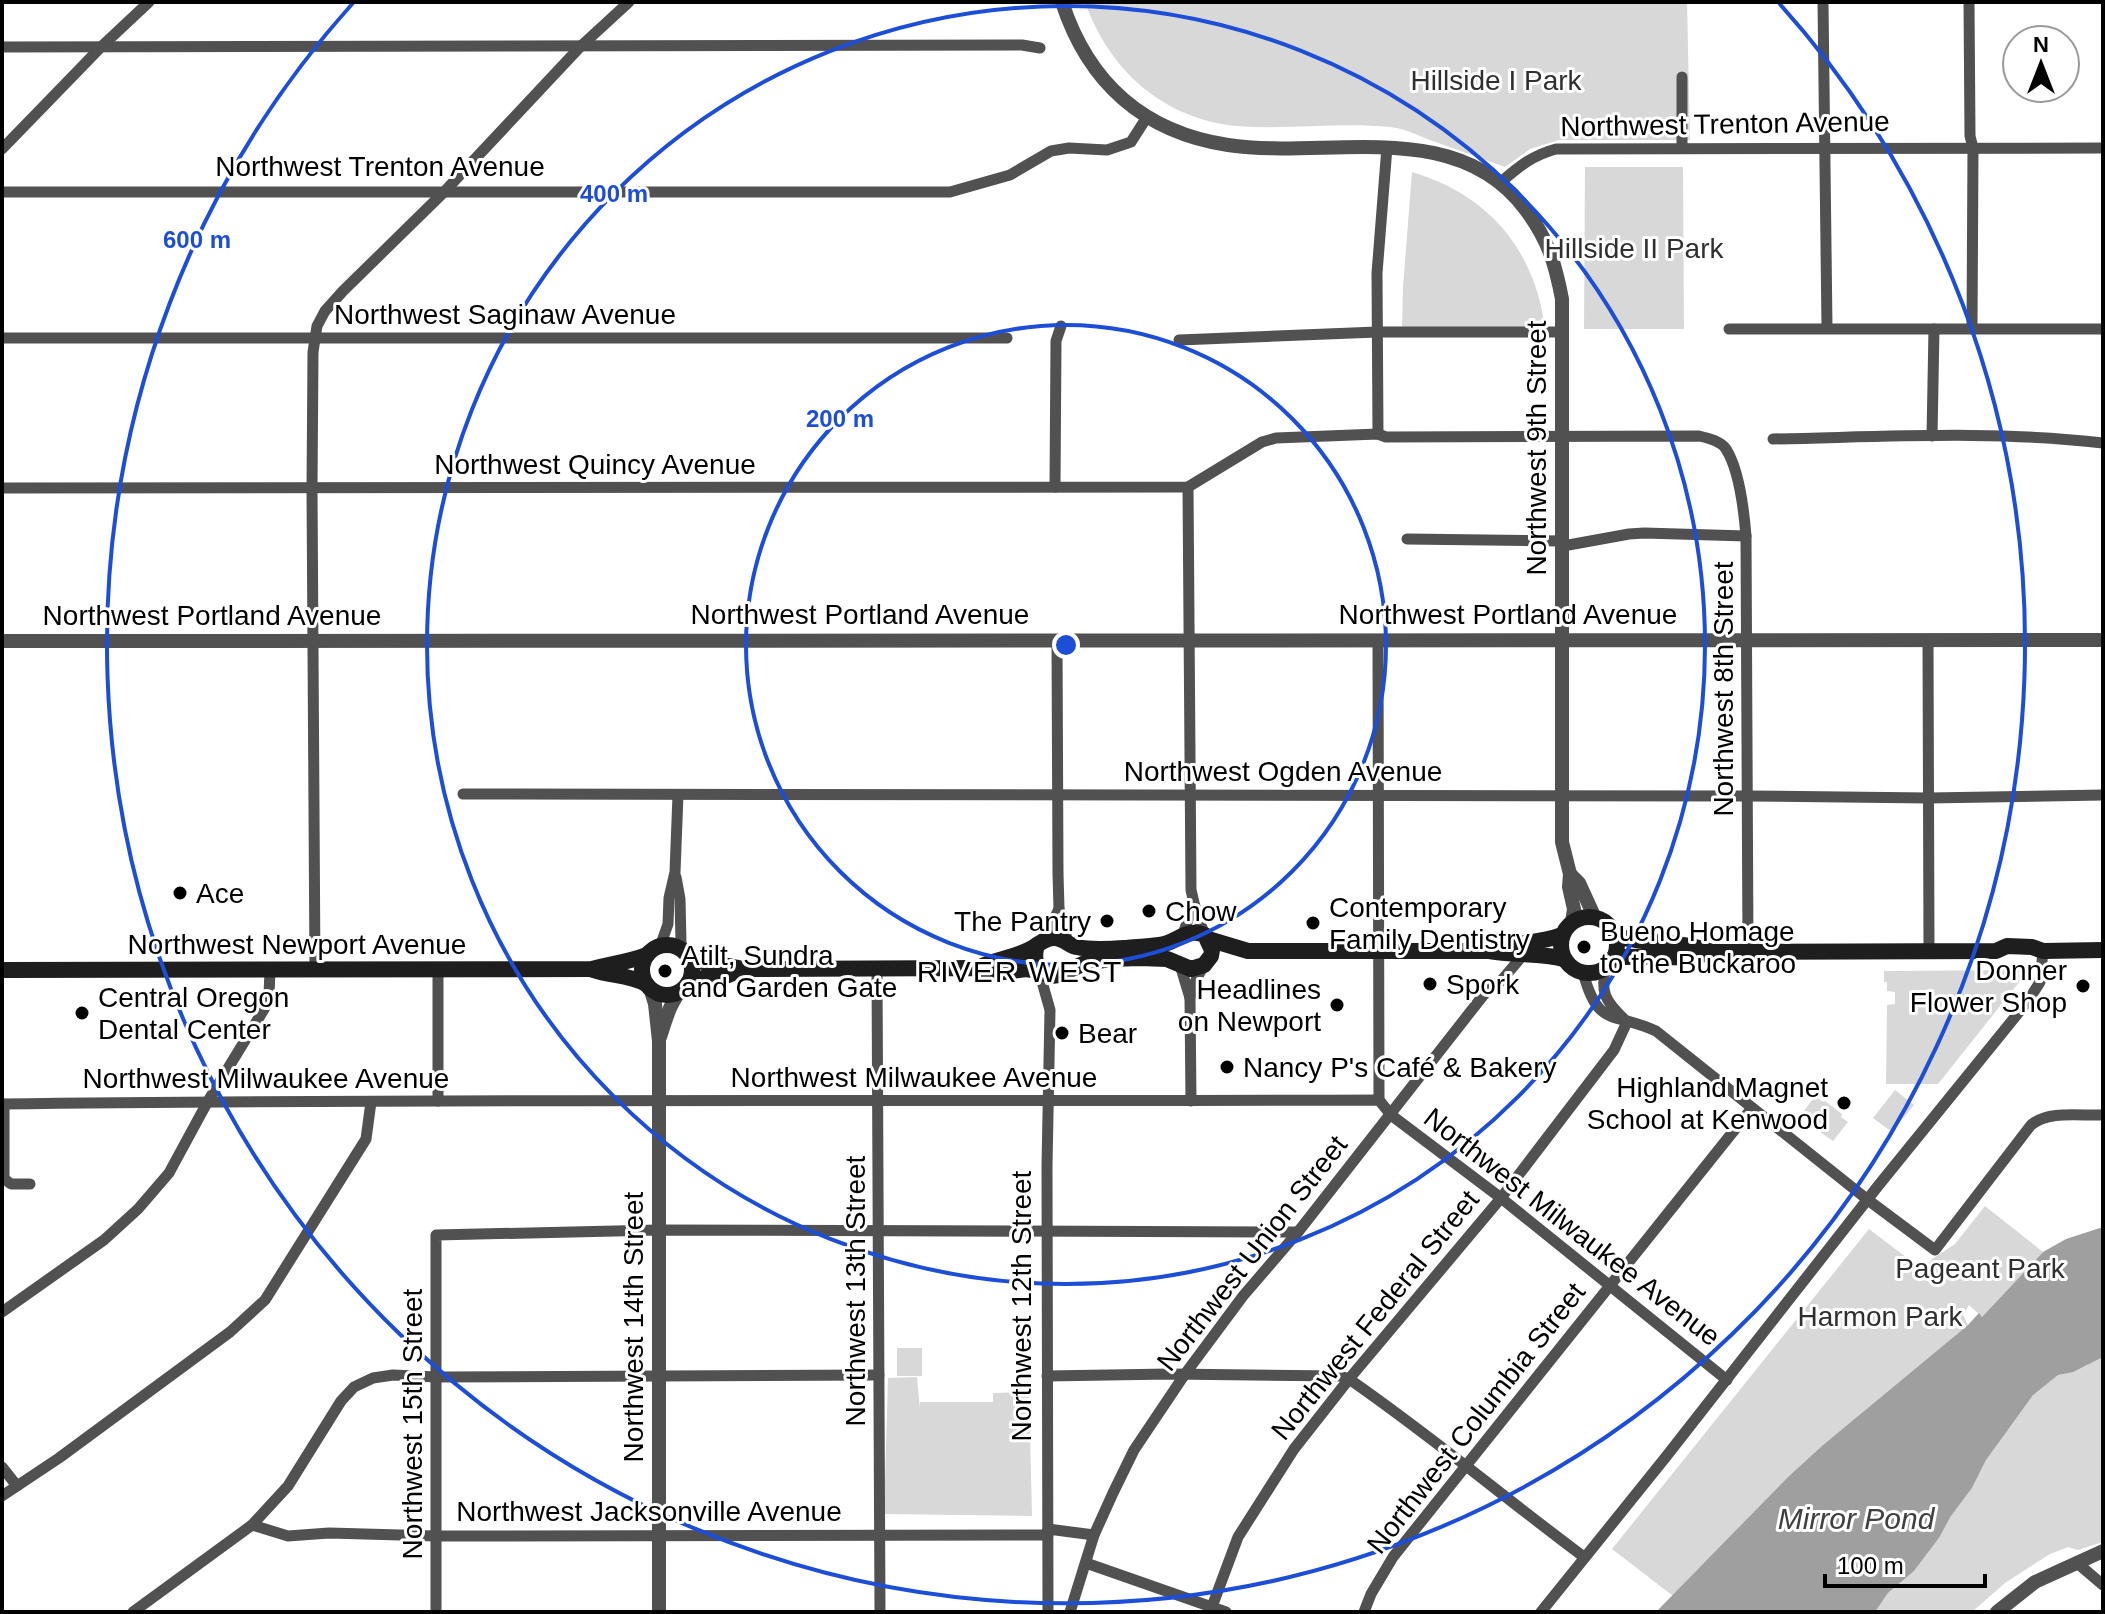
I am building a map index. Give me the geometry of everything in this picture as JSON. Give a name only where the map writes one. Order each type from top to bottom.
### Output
[{"type":"main road","points":[[1488,951],[1509,944],[1542,941],[1581,918],[1595,918],[1604,921],[1616,936],[1617,944],[1610,962]]},
{"type":"main road","points":[[1567,929],[1561,949],[1564,959],[1583,972],[1595,972],[1610,962],[1634,955],[1695,957],[1712,952],[1748,951],[1996,951],[2007,956],[2031,957],[2043,951],[2103,950]]},
{"type":"main road","points":[[978,968],[992,961],[1016,957],[1056,938],[1077,948],[1120,947],[1157,945],[1193,932],[1248,951]]},
{"type":"main road","points":[[1616,936],[1635,942],[1695,945],[1712,952]]},
{"type":"main road","points":[[1205,963],[1212,950],[1207,937]]},
{"type":"main road","points":[[1039,971],[1035,960],[1041,943]]},
{"type":"main road","points":[[742,969],[728,975],[709,976],[669,994],[661,994],[648,986],[642,968],[652,951],[673,946],[687,956],[708,964],[742,969],[978,968],[996,973],[1026,969],[1051,976],[1085,963],[1119,958],[1167,959],[1191,969],[1248,951],[1488,951],[1564,959]]},
{"type":"main road","name":"Northwest Newport Avenue","points":[[2,970],[592,969],[630,961],[652,951]]},
{"type":"main road","points":[[686,986],[692,967],[687,956]]},
{"type":"main road","name":"Northwest Newport Avenue","points":[[592,969],[632,978],[648,986]]},
{"type":"street","points":[[2,149],[149,2]]},
{"type":"street","points":[[315,970],[312,488],[313,352],[317,326],[325,311],[444,192],[580,47],[629,2]]},
{"type":"street","points":[[1062,2],[1076,39],[1098,75],[1147,117],[1173,130],[1227,145],[1252,147],[1419,149],[1484,170],[1501,182]]},
{"type":"street","points":[[1823,2],[1827,328]]},
{"type":"street","points":[[1969,2],[1970,136],[1973,148],[1972,329]]},
{"type":"street","points":[[2,47],[1022,45],[1040,48]]},
{"type":"street","points":[[1682,77],[1682,148]]},
{"type":"street","name":"Northwest Trenton Avenue","points":[[2,192],[950,192],[1010,175],[1051,151],[1069,148],[1107,150],[1131,142],[1147,117]]},
{"type":"street","points":[[1378,434],[1377,273],[1387,147]]},
{"type":"street","name":"Northwest Trenton Avenue","points":[[1501,182],[1523,163],[1540,153],[1556,149],[2103,148]]},
{"type":"street","name":"Northwest 9th Street","points":[[1501,182],[1537,226],[1552,254],[1562,299],[1562,842],[1574,909],[1567,929]]},
{"type":"street","points":[[1055,487],[1056,341],[1061,326]]},
{"type":"street","points":[[1729,329],[2103,329]]},
{"type":"street","points":[[1932,436],[1934,329]]},
{"type":"street","points":[[1179,340],[1377,332],[1562,332]]},
{"type":"street","name":"Northwest Saginaw Avenue","points":[[2,338],[1007,338]]},
{"type":"street","points":[[1207,937],[1201,927],[1191,890],[1188,487],[1262,442],[1276,438],[1378,434],[1386,437],[1561,438]]},
{"type":"street","name":"Northwest 8th Street","points":[[1561,438],[1699,436],[1726,447],[1742,499],[1746,536],[1748,951]]},
{"type":"street","points":[[1773,439],[2053,437],[2103,443]]},
{"type":"street","name":"Northwest Quincy Avenue","points":[[2,488],[1188,487]]},
{"type":"street","points":[[1407,539],[1563,544],[1644,533],[1746,536]]},
{"type":"street","points":[[1057,640],[1059,909],[1069,944]]},
{"type":"street","points":[[1378,640],[1379,1100]]},
{"type":"street","name":"Northwest Portland Avenue","points":[[2,641],[2103,640]]},
{"type":"street","points":[[1928,641],[1929,951]]},
{"type":"street","name":"Northwest Ogden Avenue","points":[[463,794],[1929,798],[2103,795]]},
{"type":"street","points":[[652,951],[662,941],[668,924],[669,898],[675,872],[678,795]]},
{"type":"street","points":[[675,872],[680,899],[681,943],[687,956]]},
{"type":"street","name":"Northwest 9th Street","points":[[1570,874],[1579,883],[1595,918]]},
{"type":"street","points":[[1179,937],[1195,907]]},
{"type":"street","points":[[1041,943],[1059,909]]},
{"type":"street","points":[[1541,1612],[2028,1001],[2040,982],[2043,951]]},
{"type":"street","name":"Northwest Union Street","points":[[1070,1612],[1094,1535],[1134,1450],[1185,1374],[1243,1296],[1298,1232],[1489,988],[1501,981],[1523,955]]},
{"type":"street","points":[[1610,962],[1603,979],[1605,996],[1611,1007],[1627,1022]]},
{"type":"street","points":[[1178,963],[1190,998],[1191,1101]]},
{"type":"street","points":[[1190,998],[1205,963]]},
{"type":"street","points":[[2,1312],[104,1240],[138,1209],[169,1173],[208,1101],[266,1006],[270,970]]},
{"type":"street","points":[[438,970],[438,1101]]},
{"type":"street","name":"Northwest 13th Street","points":[[877,970],[880,1612]]},
{"type":"street","name":"Northwest 12th Street","points":[[1039,971],[1050,1010],[1048,1612]]},
{"type":"street","points":[[1049,1000],[1070,971]]},
{"type":"street","points":[[1583,972],[1587,990],[1597,1007],[1608,1016],[1656,1031],[1935,1250],[2039,1118],[2103,1115]]},
{"type":"street","name":"Northwest 14th Street","points":[[648,986],[655,1004],[659,1041],[659,1612]]},
{"type":"street","name":"Northwest 14th Street","points":[[659,1041],[675,997],[686,986]]},
{"type":"street","name":"Northwest Federal Street","points":[[1211,1610],[1238,1537],[1294,1449],[1501,1198],[1614,1050],[1627,1022]]},
{"type":"street","name":"Northwest Milwaukee Avenue","points":[[3,1104],[208,1101],[1379,1100],[1391,1115],[1501,1198],[1727,1380]]},
{"type":"street","points":[[2,1496],[59,1458],[230,1332],[265,1300],[366,1139],[371,1102]]},
{"type":"street","points":[[3,1104],[3,1177],[11,1184],[30,1184]]},
{"type":"street","name":"Northwest Columbia Street","points":[[1364,1612],[1393,1557],[1752,1108]]},
{"type":"street","points":[[658,1230],[1298,1232]]},
{"type":"street","name":"Northwest 15th Street","points":[[436,1612],[436,1235],[658,1230]]},
{"type":"street","points":[[1047,1376],[1272,1374],[1340,1376],[1349,1379],[1410,1421],[1584,1557]]},
{"type":"street","points":[[133,1612],[252,1525],[288,1486],[341,1401],[354,1387],[373,1378],[393,1375],[879,1375]]},
{"type":"street","points":[[2,1467],[17,1486]]},
{"type":"street","name":"Northwest Jacksonville Avenue","points":[[252,1525],[288,1536],[329,1533],[436,1536],[1048,1532],[1094,1535]]},
{"type":"street","points":[[1997,1612],[2035,1582],[2103,1551]]},
{"type":"street","points":[[2076,1562],[2103,1585]]},
{"type":"street","points":[[1086,1563],[1211,1610],[1226,1612]]},
{"type":"green space","name":"Hillside I Park","points":[[1085,2],[1687,2],[1690,140],[1559,140],[1530,149],[1505,167],[1395,128],[1352,125],[1256,127],[1210,121],[1163,102],[1142,87],[1108,49]]},
{"type":"green space","name":"Hillside II Park","points":[[1585,167],[1683,167],[1684,329],[1584,329]]},
{"type":"green space","name":"Hillside II Park","points":[[1412,172],[1464,195],[1504,230],[1531,274],[1545,329],[1402,329]]},
{"type":"green space","points":[[2022,970],[2024,976],[1938,1084],[1886,1084],[1887,1005],[1895,1004],[1895,992],[1887,991],[1884,971]]},
{"type":"green space","points":[[1895,1090],[1914,1105],[1892,1132],[1873,1118]]},
{"type":"green space","points":[[1815,1096],[1842,1114],[1841,1117],[1848,1122],[1833,1141],[1807,1123],[1801,1115]]},
{"type":"green space","name":"Harmon Park","points":[[1985,1206],[2043,1252],[1982,1317],[1969,1305],[1963,1315],[1968,1325],[1789,1476],[1673,1596],[1612,1549],[1869,1229],[1923,1270],[1932,1259],[1955,1244]]},
{"type":"green space","points":[[897,1348],[922,1348],[922,1376],[897,1376]]},
{"type":"green space","points":[[2103,1357],[2103,1542],[2078,1550],[2068,1547],[2050,1554],[2005,1583],[1972,1612],[1875,1612],[1888,1593],[1914,1571],[1939,1538],[1972,1488],[1986,1460],[2033,1394],[2058,1375]]},
{"type":"green space","points":[[917,1377],[920,1409],[920,1402],[993,1402],[993,1393],[1029,1392],[1032,1516],[884,1514],[888,1378]]},
{"type":"water","name":"Mirror Pond","points":[[2103,1227],[2103,1357],[2073,1372],[2058,1375],[2033,1395],[1986,1460],[1972,1488],[1939,1538],[1914,1571],[1888,1593],[1875,1612],[1656,1612],[1789,1476],[1979,1313],[1982,1317],[2043,1252],[2066,1239]]},
{"type":"place","name":"Ace","points":[[180,893]]},
{"type":"place","name":"Chow","points":[[1149,911]]},
{"type":"place","name":"The Pantry","points":[[1107,921]]},
{"type":"place","name":"Contemporary Family Dentistry","points":[[1313,923]]},
{"type":"place","name":"Bueno Homage to the Buckaroo","points":[[1584,947]]},
{"type":"place","name":"Atilt, Sundra and Garden Gate","points":[[665,971]]},
{"type":"place","name":"Spork","points":[[1430,984]]},
{"type":"place","name":"Donner Flower Shop","points":[[2083,986]]},
{"type":"place","name":"Headlines on Newport","points":[[1337,1005]]},
{"type":"place","name":"Central Oregon Dental Center","points":[[82,1013]]},
{"type":"place","name":"Bear","points":[[1062,1033]]},
{"type":"place","name":"Nancy P's Café & Bakery","points":[[1227,1067]]},
{"type":"place","name":"Highland Magnet School at Kenwood","points":[[1844,1103]]},
{"type":"district","name":"RIVER WEST","points":[[1020,971]]},
{"type":"park label","name":"Pageant Park","points":[[1980,1268]]}]
